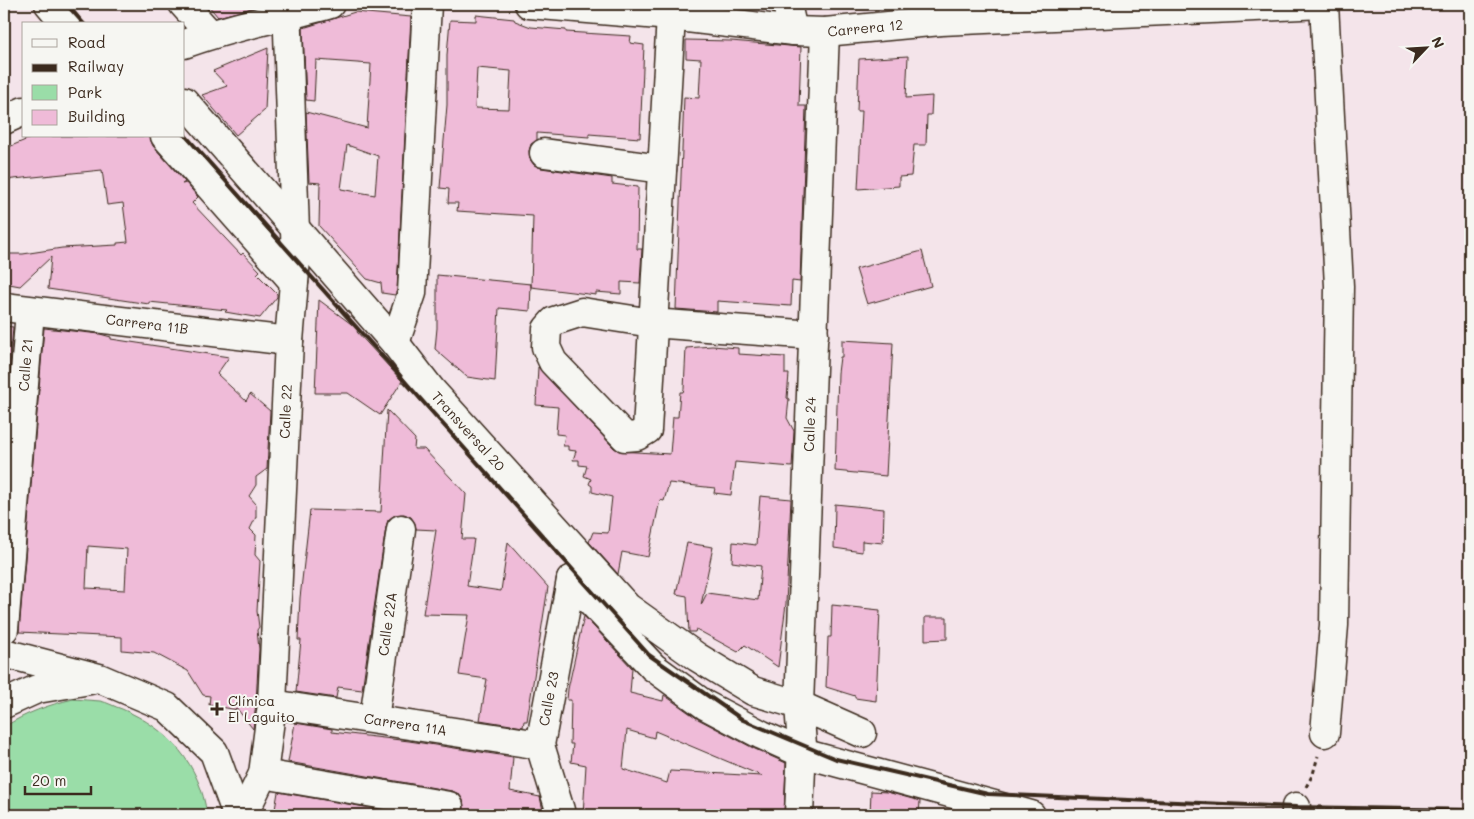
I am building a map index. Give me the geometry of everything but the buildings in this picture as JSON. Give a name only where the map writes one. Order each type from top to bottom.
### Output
[{"type":"street","points":[[49,4],[64,22]]},
{"type":"street","points":[[183,4],[210,34]]},
{"type":"street","points":[[185,44],[287,10],[330,4]]},
{"type":"street","points":[[395,343],[412,292],[427,4]]},
{"type":"street","name":"Carrera 12","points":[[529,4],[671,16],[793,31],[825,32],[941,12],[1324,4]]},
{"type":"street","points":[[787,4],[793,31]]},
{"type":"street","points":[[1324,4],[1339,286],[1334,625],[1325,734]]},
{"type":"street","name":"Calle 22","points":[[243,815],[263,774],[272,704],[289,341],[296,259],[287,10]]},
{"type":"street","points":[[671,16],[652,323],[647,430],[637,436],[625,437],[553,362],[546,347],[547,329],[554,321],[582,312],[652,323],[814,335]]},
{"type":"street","name":"Calle 24","points":[[799,815],[802,753],[799,705],[825,32]]},
{"type":"street","name":"Transversal 20","points":[[185,102],[395,343],[432,391],[627,607],[697,657],[753,691],[799,705]]},
{"type":"street","points":[[4,120],[22,112]]},
{"type":"street","points":[[167,138],[294,282]]},
{"type":"street","points":[[544,153],[662,169]]},
{"type":"street","name":"Carrera 11B","points":[[17,309],[289,341]]},
{"type":"street","name":"Calle 21","points":[[4,629],[17,309]]},
{"type":"street","name":"Calle 22A","points":[[374,719],[401,529]]},
{"type":"street","name":"Calle 23","points":[[560,815],[540,745],[571,580],[653,667],[705,705],[762,735],[802,753]]},
{"type":"street","points":[[4,653],[99,678],[166,707],[214,752],[237,815]]},
{"type":"street","points":[[4,704],[37,689],[99,678]]},
{"type":"street","name":"Carrera 11A","points":[[272,704],[540,745]]},
{"type":"street","points":[[799,705],[862,733]]},
{"type":"street","points":[[802,753],[1031,815]]},
{"type":"street","points":[[263,774],[449,806]]},
{"type":"path","points":[[1296,811],[1313,774],[1325,734]]},
{"type":"green space","points":[[73,699],[105,702],[139,717],[168,738],[180,750],[189,764],[203,797],[207,815],[4,815],[4,727],[37,710]]},
{"type":"railway","points":[[66,4],[82,22]]},
{"type":"railway","points":[[185,135],[649,655],[743,720],[836,759],[988,794],[1296,807],[1470,810]]},
{"type":"place","name":"Clínica El Laguito","points":[[217,709]]}]
